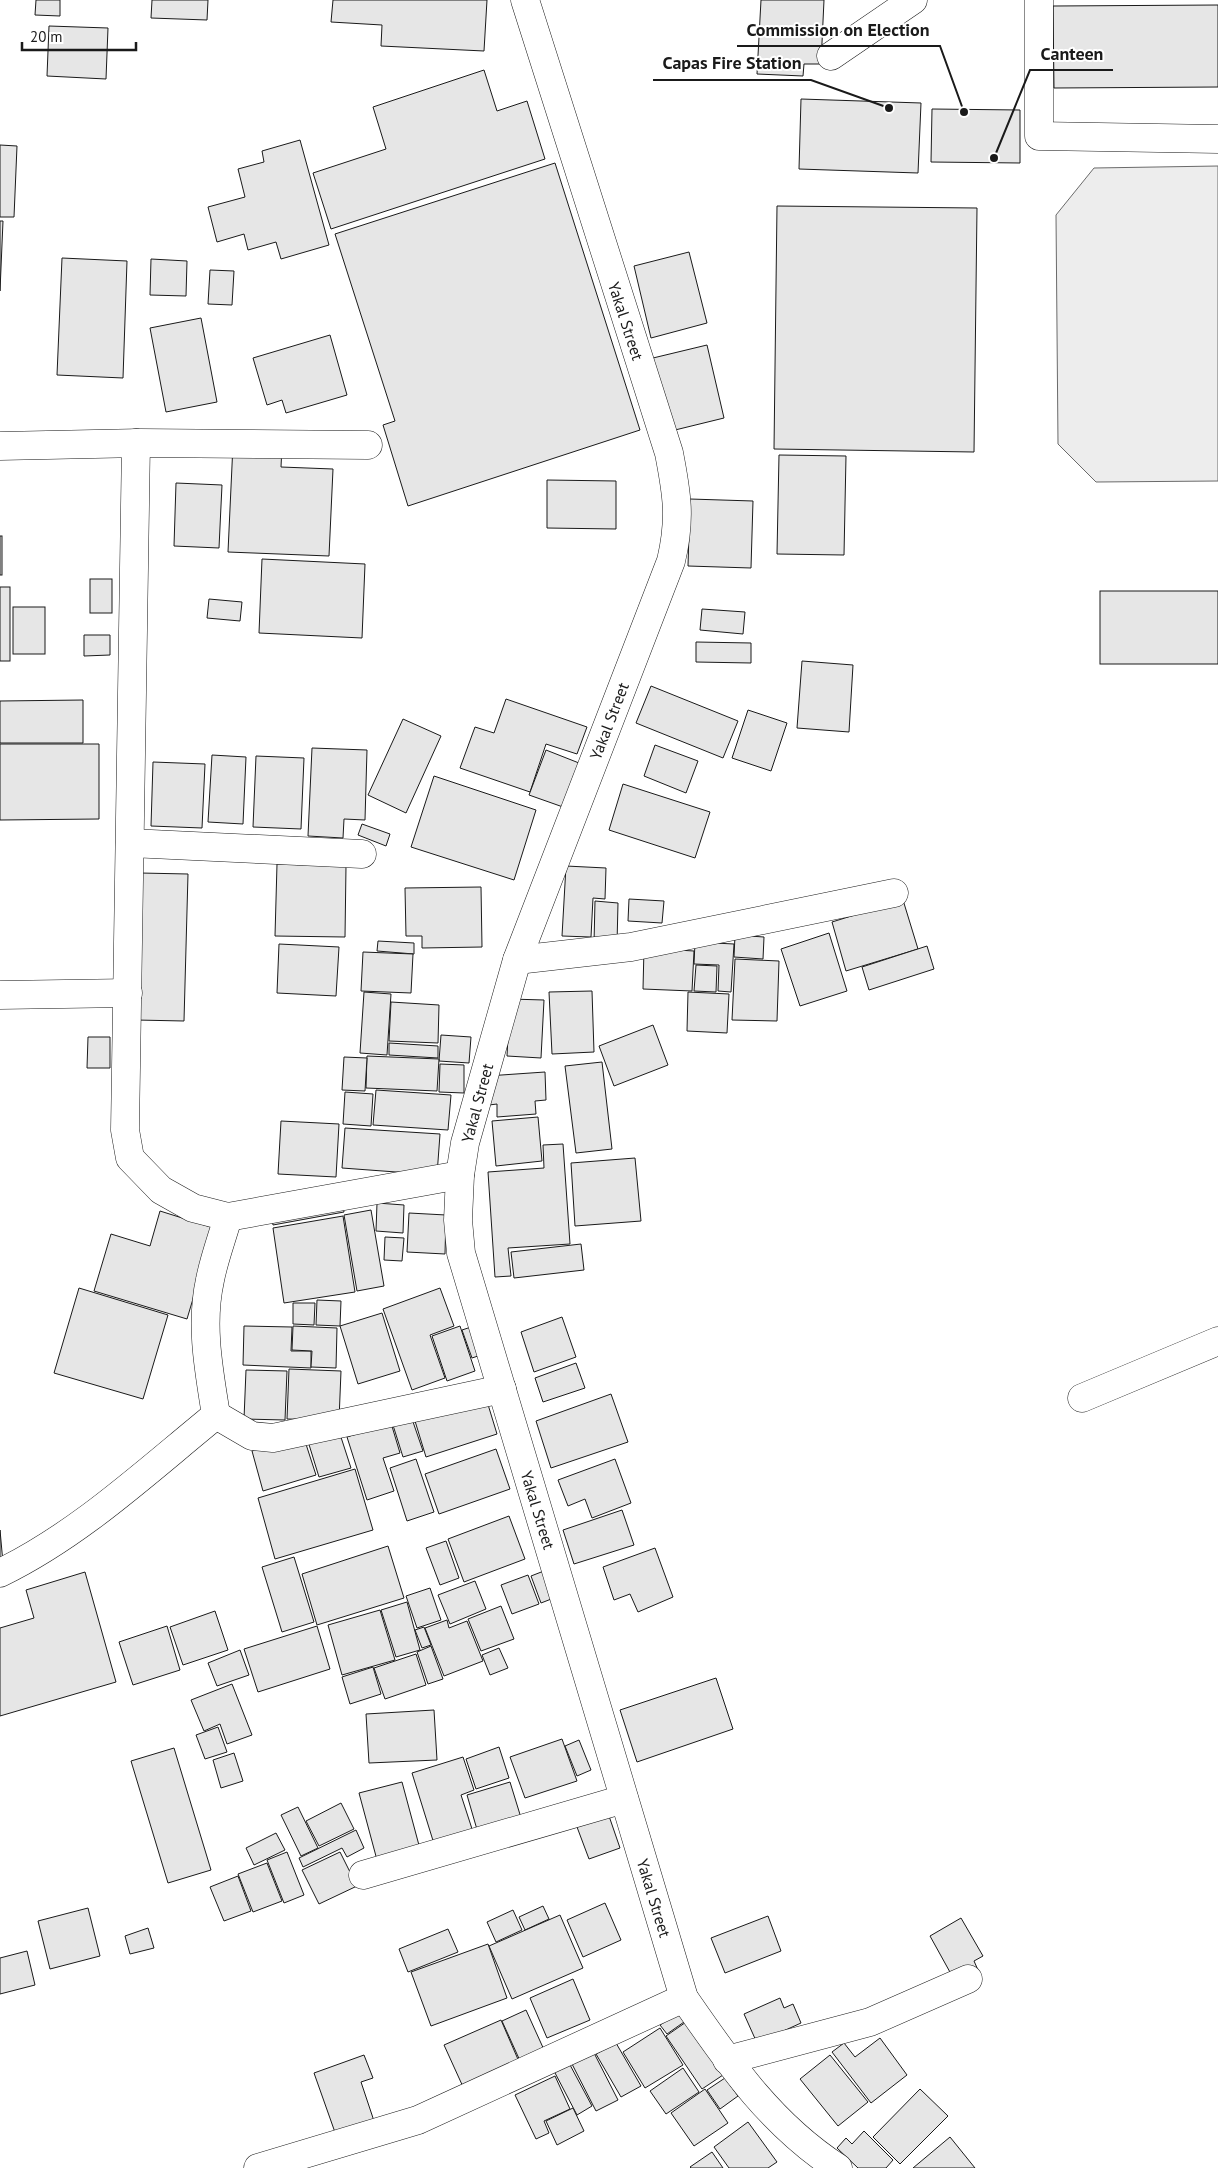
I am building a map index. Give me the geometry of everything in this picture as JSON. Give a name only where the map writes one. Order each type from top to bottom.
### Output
[{"type":"street","name":"Yakal Street","points":[[525,0],[669,453],[678,498],[677,535],[671,561],[517,960],[465,1142],[460,1175],[458,1220],[461,1253],[684,1998],[743,2082],[780,2122],[838,2168]]},
{"type":"street","points":[[831,56],[913,0]]},
{"type":"street","points":[[1038,0],[1038,136],[1218,139]]},
{"type":"street","points":[[0,446],[136,443],[368,445]]},
{"type":"street","points":[[136,443],[125,1130],[130,1158],[161,1190],[193,1208],[228,1217],[460,1175]]},
{"type":"street","points":[[130,843],[362,854]]},
{"type":"street","points":[[517,960],[631,947],[894,893]]},
{"type":"street","points":[[0,995],[128,993]]},
{"type":"street","points":[[216,1415],[207,1361],[205,1322],[210,1281],[228,1217]]},
{"type":"street","points":[[1082,1398],[1218,1341]]},
{"type":"street","points":[[216,1415],[252,1436],[273,1438],[502,1389]]},
{"type":"street","points":[[0,1573],[32,1557],[62,1538],[216,1415]]},
{"type":"street","points":[[363,1875],[624,1799]]},
{"type":"street","points":[[728,2060],[870,2022],[968,1979]]},
{"type":"street","points":[[258,2168],[418,2120],[684,1998]]},
{"type":"shaded area","points":[[1218,166],[1218,481],[1096,482],[1058,444],[1056,215],[1094,168]]},
{"type":"building","points":[[36,0],[60,0],[60,16],[35,15]]},
{"type":"building","points":[[152,0],[208,0],[207,20],[151,18]]},
{"type":"building","points":[[333,0],[487,0],[484,51],[381,46],[382,25],[331,22]]},
{"type":"building","points":[[761,0],[824,0],[821,64],[804,64],[803,76],[757,74]]},
{"type":"building","points":[[1218,5],[1218,87],[1054,88],[1053,6]]},
{"type":"building","points":[[49,26],[108,28],[106,79],[47,76]]},
{"type":"building","points":[[484,70],[497,111],[527,101],[545,159],[331,229],[313,173],[386,149],[373,107]]},
{"type":"building","points":[[801,99],[921,103],[918,173],[799,169]]},
{"type":"building","points":[[932,109],[1020,110],[1020,163],[931,162]]},
{"type":"building","points":[[300,140],[329,245],[281,259],[276,242],[248,250],[244,234],[217,242],[208,207],[245,197],[238,169],[264,162],[262,151]]},
{"type":"building","points":[[0,145],[17,146],[14,217],[0,217]]},
{"type":"building","points":[[555,163],[640,430],[408,506],[383,425],[395,421],[335,234]]},
{"type":"building","points":[[777,206],[977,208],[974,452],[774,449]]},
{"type":"building","points":[[0,221],[3,221],[0,291]]},
{"type":"building","points":[[689,252],[707,323],[651,338],[634,266]]},
{"type":"building","points":[[62,258],[127,261],[123,378],[57,375]]},
{"type":"building","points":[[151,259],[187,261],[186,296],[150,295]]},
{"type":"building","points":[[210,270],[234,271],[232,305],[208,304]]},
{"type":"building","points":[[201,318],[217,402],[166,412],[150,328]]},
{"type":"building","points":[[330,335],[347,395],[286,413],[282,400],[267,405],[253,358]]},
{"type":"building","points":[[707,345],[724,418],[671,431],[653,358]]},
{"type":"building","points":[[233,444],[282,446],[281,467],[333,469],[329,556],[228,552]]},
{"type":"building","points":[[779,455],[846,456],[844,555],[777,554]]},
{"type":"building","points":[[547,480],[616,481],[616,529],[547,528]]},
{"type":"building","points":[[176,483],[222,485],[219,548],[174,546]]},
{"type":"building","points":[[690,499],[753,501],[751,568],[688,566]]},
{"type":"building","points":[[0,536],[2,536],[2,575],[0,575]]},
{"type":"building","points":[[262,559],[365,564],[362,638],[259,633]]},
{"type":"building","points":[[90,579],[112,579],[112,613],[90,613]]},
{"type":"building","points":[[0,587],[10,587],[10,661],[0,661]]},
{"type":"building","points":[[1100,591],[1218,591],[1218,664],[1100,664]]},
{"type":"building","points":[[209,599],[242,602],[240,621],[207,618]]},
{"type":"building","points":[[13,607],[45,607],[45,654],[13,654]]},
{"type":"building","points":[[702,609],[745,612],[743,634],[700,630]]},
{"type":"building","points":[[84,635],[110,635],[110,655],[84,656]]},
{"type":"building","points":[[696,642],[751,643],[751,663],[696,662]]},
{"type":"building","points":[[802,661],[853,665],[849,732],[797,728]]},
{"type":"building","points":[[651,686],[738,721],[723,758],[636,723]]},
{"type":"building","points":[[506,699],[587,727],[577,754],[546,744],[530,792],[460,768],[475,727],[494,733]]},
{"type":"building","points":[[83,700],[83,743],[0,743],[0,701]]},
{"type":"building","points":[[748,710],[787,723],[771,771],[732,758]]},
{"type":"building","points":[[403,719],[441,736],[406,813],[368,795]]},
{"type":"building","points":[[0,744],[99,744],[99,819],[0,820]]},
{"type":"building","points":[[655,745],[698,761],[686,793],[644,776]]},
{"type":"building","points":[[312,748],[367,750],[365,820],[344,819],[343,838],[308,836]]},
{"type":"building","points":[[546,750],[579,763],[563,807],[529,795]]},
{"type":"building","points":[[212,755],[246,757],[243,824],[208,822]]},
{"type":"building","points":[[256,756],[304,758],[301,829],[253,827]]},
{"type":"building","points":[[153,762],[205,764],[202,828],[151,826]]},
{"type":"building","points":[[434,776],[536,810],[514,880],[411,847]]},
{"type":"building","points":[[623,784],[710,812],[695,858],[609,830]]},
{"type":"building","points":[[362,824],[390,834],[386,846],[358,835]]},
{"type":"building","points":[[277,864],[346,866],[345,937],[275,936]]},
{"type":"building","points":[[566,866],[606,868],[605,899],[593,898],[591,937],[562,936]]},
{"type":"building","points":[[140,873],[188,874],[184,1021],[136,1020]]},
{"type":"building","points":[[481,887],[482,947],[422,948],[422,936],[406,936],[405,888]]},
{"type":"building","points":[[629,899],[664,901],[662,923],[628,921]]},
{"type":"building","points":[[903,900],[918,949],[846,971],[832,922]]},
{"type":"building","points":[[595,901],[618,903],[617,944],[594,943]]},
{"type":"building","points":[[829,933],[847,991],[800,1006],[781,949]]},
{"type":"building","points":[[735,935],[764,937],[763,959],[734,957]]},
{"type":"building","points":[[378,941],[414,943],[414,954],[377,951]]},
{"type":"building","points":[[695,942],[734,944],[731,992],[718,991],[719,965],[694,964]]},
{"type":"building","points":[[279,944],[339,947],[336,996],[277,993]]},
{"type":"building","points":[[927,946],[934,969],[869,990],[862,967]]},
{"type":"building","points":[[644,948],[694,951],[692,991],[643,989]]},
{"type":"building","points":[[363,952],[413,954],[411,993],[361,991]]},
{"type":"building","points":[[735,959],[779,961],[777,1021],[732,1020]]},
{"type":"building","points":[[696,965],[717,966],[716,992],[694,991]]},
{"type":"building","points":[[592,991],[594,1052],[552,1054],[549,992]]},
{"type":"building","points":[[364,992],[391,994],[387,1055],[360,1053]]},
{"type":"building","points":[[688,992],[729,994],[727,1033],[687,1031]]},
{"type":"building","points":[[510,999],[544,1000],[541,1058],[507,1056]]},
{"type":"building","points":[[391,1002],[439,1005],[438,1043],[389,1041]]},
{"type":"building","points":[[653,1025],[668,1065],[614,1086],[599,1046]]},
{"type":"building","points":[[441,1035],[471,1037],[469,1063],[439,1061]]},
{"type":"building","points":[[88,1037],[110,1037],[110,1068],[87,1068]]},
{"type":"building","points":[[389,1043],[438,1046],[438,1058],[389,1055]]},
{"type":"building","points":[[367,1056],[439,1059],[437,1091],[366,1088]]},
{"type":"building","points":[[344,1057],[367,1058],[365,1091],[342,1090]]},
{"type":"building","points":[[602,1062],[612,1149],[576,1153],[565,1066]]},
{"type":"building","points":[[440,1064],[464,1065],[464,1093],[439,1092]]},
{"type":"building","points":[[545,1072],[546,1100],[535,1101],[536,1114],[497,1117],[497,1104],[489,1105],[487,1076]]},
{"type":"building","points":[[376,1090],[451,1095],[448,1130],[373,1125]]},
{"type":"building","points":[[345,1092],[373,1094],[371,1126],[343,1124]]},
{"type":"building","points":[[538,1117],[542,1161],[496,1166],[492,1121]]},
{"type":"building","points":[[281,1121],[339,1124],[336,1177],[278,1174]]},
{"type":"building","points":[[345,1128],[440,1134],[437,1175],[342,1168]]},
{"type":"building","points":[[563,1144],[570,1244],[508,1248],[511,1276],[495,1277],[488,1172],[544,1168],[543,1145]]},
{"type":"building","points":[[635,1158],[641,1221],[575,1226],[571,1163]]},
{"type":"building","points":[[342,1201],[344,1212],[273,1225],[271,1214]]},
{"type":"building","points":[[377,1203],[404,1205],[403,1233],[376,1231]]},
{"type":"building","points":[[371,1210],[384,1286],[357,1291],[344,1215]]},
{"type":"building","points":[[160,1211],[214,1228],[187,1319],[94,1291],[111,1234],[150,1246]]},
{"type":"building","points":[[409,1213],[446,1215],[445,1254],[407,1252]]},
{"type":"building","points":[[343,1216],[355,1292],[284,1303],[273,1228]]},
{"type":"building","points":[[385,1237],[404,1238],[402,1261],[384,1260]]},
{"type":"building","points":[[581,1244],[584,1270],[514,1278],[511,1252]]},
{"type":"building","points":[[79,1288],[168,1315],[143,1399],[54,1373]]},
{"type":"building","points":[[440,1288],[454,1326],[430,1335],[445,1378],[412,1390],[383,1309]]},
{"type":"building","points":[[317,1300],[341,1301],[340,1326],[316,1325]]},
{"type":"building","points":[[293,1303],[315,1303],[314,1325],[293,1324]]},
{"type":"building","points":[[382,1313],[400,1371],[358,1384],[340,1326]]},
{"type":"building","points":[[562,1317],[576,1357],[534,1372],[521,1332]]},
{"type":"building","points":[[244,1326],[292,1327],[291,1351],[311,1351],[311,1368],[243,1365]]},
{"type":"building","points":[[293,1326],[337,1328],[336,1368],[311,1367],[312,1351],[292,1350]]},
{"type":"building","points":[[460,1326],[475,1371],[447,1381],[432,1336]]},
{"type":"building","points":[[474,1326],[484,1354],[472,1358],[462,1330]]},
{"type":"building","points":[[576,1363],[585,1388],[543,1402],[535,1378]]},
{"type":"building","points":[[289,1369],[341,1371],[339,1420],[287,1419]]},
{"type":"building","points":[[246,1370],[287,1371],[285,1420],[244,1419]]},
{"type":"building","points":[[611,1394],[628,1442],[551,1468],[536,1421]]},
{"type":"building","points":[[486,1398],[497,1434],[426,1457],[415,1421]]},
{"type":"building","points":[[411,1416],[423,1451],[403,1457],[392,1422]]},
{"type":"building","points":[[391,1423],[400,1453],[383,1458],[394,1491],[367,1500],[347,1437]]},
{"type":"building","points":[[338,1428],[351,1468],[319,1477],[307,1438]]},
{"type":"building","points":[[303,1435],[316,1475],[263,1491],[252,1451]]},
{"type":"building","points":[[496,1449],[510,1489],[439,1514],[425,1474]]},
{"type":"building","points":[[416,1459],[434,1512],[407,1521],[390,1468]]},
{"type":"building","points":[[615,1459],[631,1503],[592,1518],[585,1499],[568,1506],[558,1480]]},
{"type":"building","points":[[355,1469],[373,1530],[275,1559],[258,1498]]},
{"type":"building","points":[[622,1510],[634,1545],[574,1564],[563,1530]]},
{"type":"building","points":[[509,1516],[525,1559],[464,1582],[448,1539]]},
{"type":"building","points":[[0,1530],[3,1563],[0,1563]]},
{"type":"building","points":[[446,1541],[459,1578],[440,1585],[426,1548]]},
{"type":"building","points":[[388,1546],[404,1598],[317,1625],[302,1574]]},
{"type":"building","points":[[655,1548],[673,1597],[638,1612],[630,1594],[614,1600],[603,1567]]},
{"type":"building","points":[[294,1557],[314,1622],[282,1632],[262,1567]]},
{"type":"building","points":[[549,1569],[559,1596],[541,1603],[531,1576]]},
{"type":"building","points":[[85,1572],[116,1682],[0,1716],[0,1628],[34,1618],[26,1590]]},
{"type":"building","points":[[528,1575],[539,1604],[512,1614],[501,1585]]},
{"type":"building","points":[[475,1581],[486,1609],[450,1624],[438,1595]]},
{"type":"building","points":[[430,1588],[441,1620],[417,1628],[406,1596]]},
{"type":"building","points":[[407,1602],[420,1650],[396,1657],[381,1610]]},
{"type":"building","points":[[501,1606],[514,1639],[481,1651],[468,1619]]},
{"type":"building","points":[[380,1610],[395,1660],[342,1675],[328,1625]]},
{"type":"building","points":[[215,1611],[228,1650],[183,1665],[170,1627]]},
{"type":"building","points":[[447,1620],[449,1628],[467,1621],[483,1661],[444,1676],[425,1628]]},
{"type":"building","points":[[167,1626],[180,1670],[133,1685],[119,1642]]},
{"type":"building","points":[[317,1626],[330,1669],[258,1692],[244,1649]]},
{"type":"building","points":[[424,1627],[431,1645],[422,1648],[415,1630]]},
{"type":"building","points":[[431,1646],[443,1679],[428,1684],[417,1652]]},
{"type":"building","points":[[499,1648],[508,1668],[490,1675],[482,1655]]},
{"type":"building","points":[[240,1650],[249,1675],[217,1686],[208,1663]]},
{"type":"building","points":[[416,1654],[426,1685],[385,1699],[374,1668]]},
{"type":"building","points":[[373,1667],[381,1694],[350,1704],[342,1677]]},
{"type":"building","points":[[716,1678],[733,1729],[637,1762],[620,1710]]},
{"type":"building","points":[[232,1684],[252,1735],[227,1744],[220,1724],[204,1731],[191,1700]]},
{"type":"building","points":[[434,1710],[437,1760],[369,1763],[366,1714]]},
{"type":"building","points":[[218,1727],[227,1752],[205,1759],[196,1735]]},
{"type":"building","points":[[562,1739],[577,1781],[525,1798],[510,1757]]},
{"type":"building","points":[[579,1740],[591,1770],[577,1776],[565,1746]]},
{"type":"building","points":[[499,1747],[509,1778],[476,1789],[466,1759]]},
{"type":"building","points":[[174,1748],[211,1870],[168,1883],[131,1761]]},
{"type":"building","points":[[234,1753],[243,1781],[221,1788],[213,1760]]},
{"type":"building","points":[[463,1757],[474,1790],[461,1795],[474,1835],[435,1847],[412,1773]]},
{"type":"building","points":[[402,1782],[420,1849],[377,1860],[359,1793]]},
{"type":"building","points":[[510,1782],[522,1821],[478,1833],[467,1795]]},
{"type":"building","points":[[341,1803],[354,1829],[319,1846],[306,1821]]},
{"type":"building","points":[[298,1807],[318,1848],[301,1856],[281,1815]]},
{"type":"building","points":[[609,1816],[620,1848],[589,1859],[577,1827]]},
{"type":"building","points":[[356,1830],[364,1848],[347,1857],[342,1848],[303,1867],[299,1858]]},
{"type":"building","points":[[276,1833],[285,1850],[254,1865],[246,1848]]},
{"type":"building","points":[[287,1852],[304,1895],[284,1903],[267,1860]]},
{"type":"building","points":[[340,1852],[357,1886],[319,1904],[302,1870]]},
{"type":"building","points":[[267,1863],[282,1901],[253,1912],[238,1874]]},
{"type":"building","points":[[238,1876],[251,1911],[224,1921],[210,1887]]},
{"type":"building","points":[[605,1903],[621,1940],[583,1957],[567,1920]]},
{"type":"building","points":[[543,1906],[549,1919],[525,1930],[519,1917]]},
{"type":"building","points":[[88,1908],[100,1956],[50,1969],[38,1921]]},
{"type":"building","points":[[513,1910],[522,1930],[496,1942],[487,1922]]},
{"type":"building","points":[[560,1915],[583,1968],[512,1999],[489,1946]]},
{"type":"building","points":[[768,1916],[781,1951],[725,1973],[711,1938]]},
{"type":"building","points":[[961,1918],[983,1956],[974,1961],[978,1970],[956,1983],[930,1936]]},
{"type":"building","points":[[148,1928],[154,1948],[130,1954],[125,1936]]},
{"type":"building","points":[[448,1929],[458,1952],[408,1972],[399,1949]]},
{"type":"building","points":[[488,1944],[507,1998],[431,2026],[411,1972]]},
{"type":"building","points":[[27,1951],[35,1985],[0,1994],[0,1958]]},
{"type":"building","points":[[573,1979],[590,2020],[547,2038],[530,1998]]},
{"type":"building","points":[[780,1998],[784,2008],[793,2004],[801,2023],[757,2043],[744,2014]]},
{"type":"building","points":[[526,2010],[545,2052],[521,2063],[502,2021]]},
{"type":"building","points":[[678,2013],[684,2022],[667,2034],[660,2025]]},
{"type":"building","points":[[501,2020],[520,2064],[464,2089],[444,2045]]},
{"type":"building","points":[[689,2020],[726,2073],[702,2089],[666,2036]]},
{"type":"building","points":[[660,2028],[683,2065],[645,2088],[623,2052]]},
{"type":"building","points":[[880,2038],[907,2075],[871,2103],[832,2052],[844,2043],[855,2057]]},
{"type":"building","points":[[616,2043],[641,2086],[621,2097],[596,2054]]},
{"type":"building","points":[[594,2053],[618,2100],[596,2111],[572,2064]]},
{"type":"building","points":[[364,2055],[373,2078],[361,2082],[375,2124],[337,2138],[314,2073]]},
{"type":"building","points":[[830,2055],[868,2102],[838,2126],[800,2079]]},
{"type":"building","points":[[569,2063],[592,2106],[577,2115],[554,2071]]},
{"type":"building","points":[[683,2068],[699,2092],[666,2114],[650,2091]]},
{"type":"building","points":[[555,2076],[570,2109],[544,2121],[549,2133],[536,2139],[515,2095]]},
{"type":"building","points":[[725,2078],[738,2096],[720,2109],[707,2090]]},
{"type":"building","points":[[705,2089],[728,2123],[694,2146],[671,2113]]},
{"type":"building","points":[[920,2089],[948,2116],[900,2164],[873,2137]]},
{"type":"building","points":[[573,2108],[584,2131],[557,2145],[546,2121]]},
{"type":"building","points":[[748,2122],[777,2162],[768,2168],[729,2168],[714,2147]]},
{"type":"building","points":[[864,2131],[893,2160],[886,2168],[858,2168],[837,2148],[846,2138],[852,2144]]},
{"type":"building","points":[[950,2137],[975,2168],[913,2168]]},
{"type":"building","points":[[712,2152],[723,2168],[690,2167]]},
{"type":"place","name":"Capas Fire Station","points":[[889,108]]},
{"type":"place","name":"Commission on Election","points":[[964,112]]},
{"type":"place","name":"Canteen","points":[[994,158]]}]
